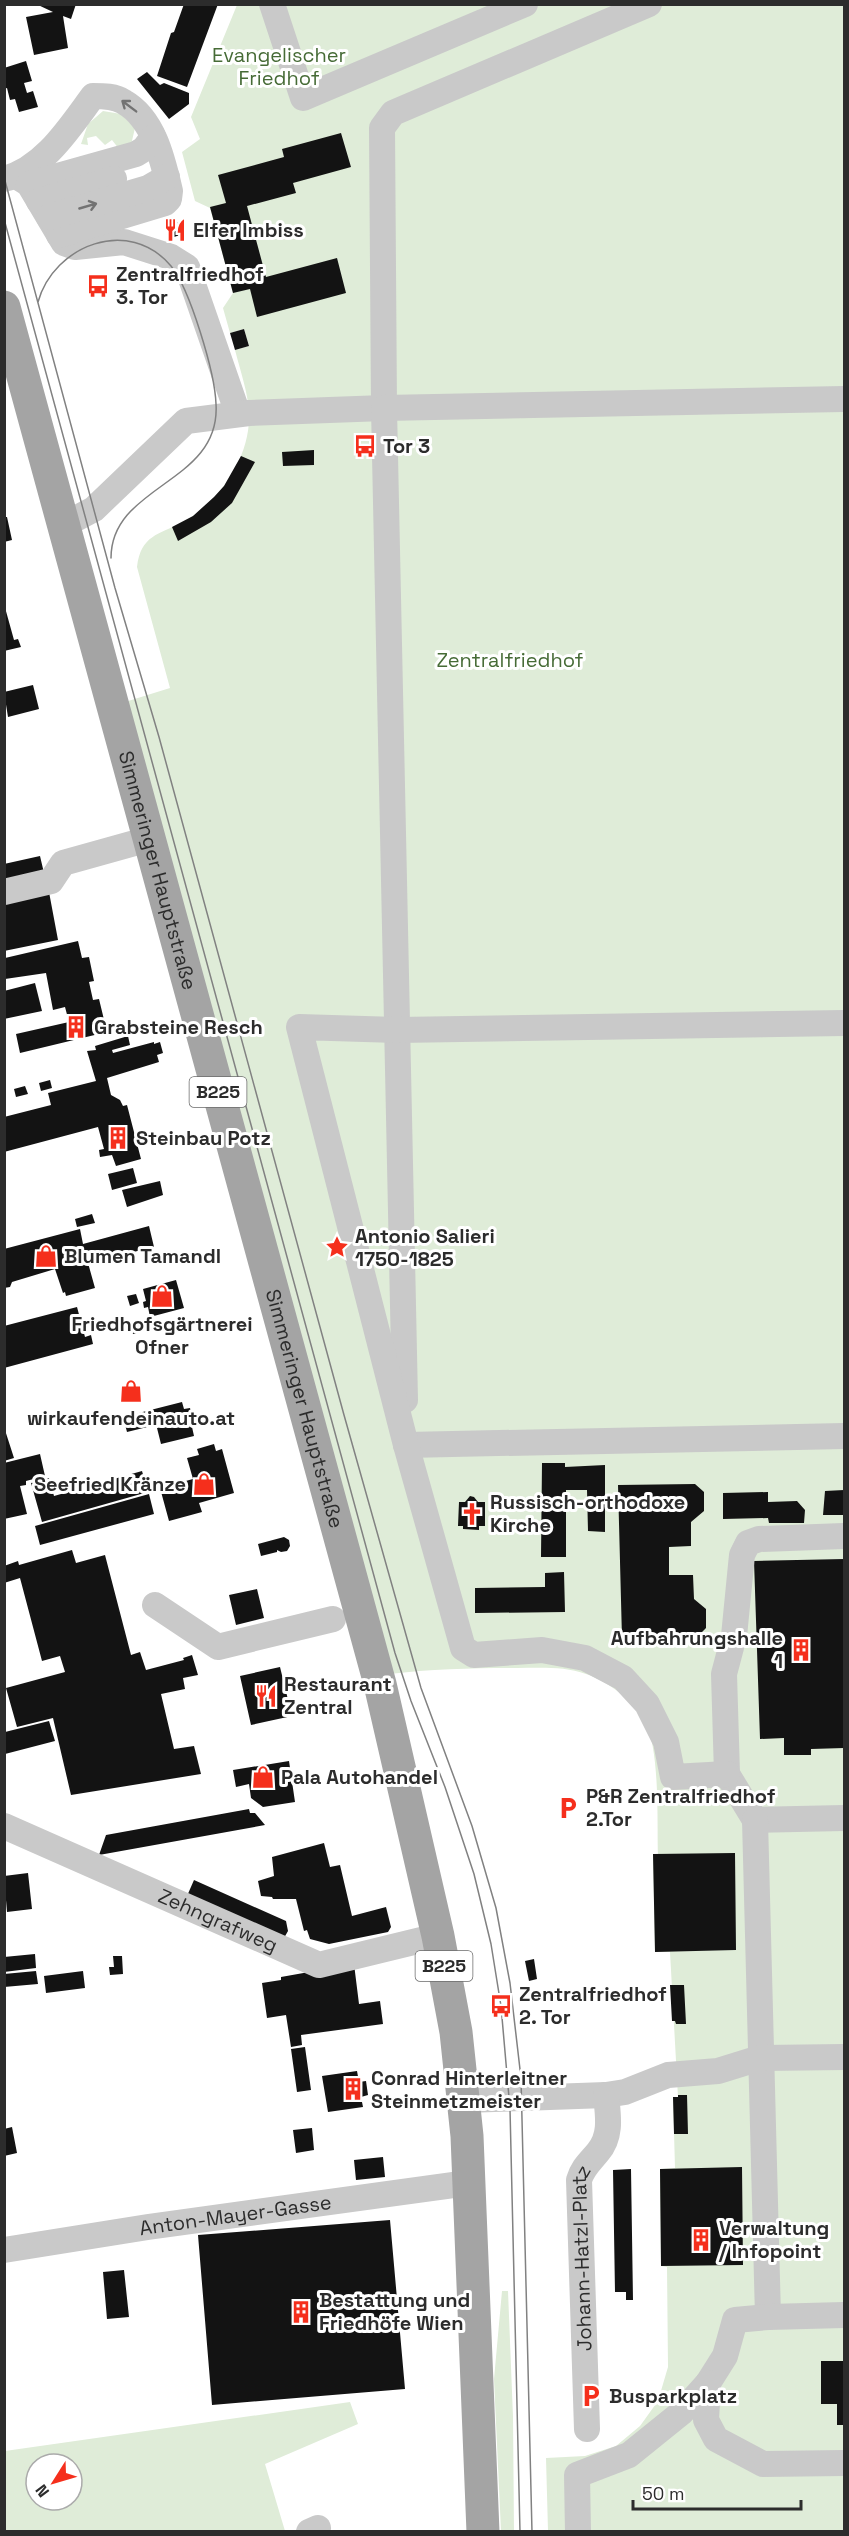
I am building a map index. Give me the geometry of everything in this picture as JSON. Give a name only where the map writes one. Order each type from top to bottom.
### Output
[{"type":"main road","name":"Simmeringer Hauptstraße","points":[[4,307],[380,1684],[438,1936],[456,2032],[464,2100],[483,2532]]},
{"type":"street","points":[[272,4],[303,98],[525,4]]},
{"type":"street","points":[[406,1445],[384,408],[382,128],[393,113],[650,4]]},
{"type":"street","points":[[33,199],[165,203],[169,199],[170,191],[160,157],[138,113],[125,102],[113,97],[93,96],[73,123],[37,163],[33,199],[64,243],[75,246],[110,242],[136,244],[171,256],[187,267],[238,414]]},
{"type":"street","points":[[33,199],[144,149],[160,157]]},
{"type":"street","points":[[64,525],[94,509],[186,421],[238,414],[384,408],[844,399]]},
{"type":"street","points":[[4,892],[51,881],[63,863],[149,839]]},
{"type":"street","points":[[728,1774],[674,1778],[666,1742],[648,1704],[623,1678],[585,1658],[542,1650],[474,1655],[463,1648],[406,1445],[299,1027],[397,1030],[844,1023]]},
{"type":"street","points":[[406,1445],[844,1436]]},
{"type":"street","points":[[768,2317],[755,1820],[728,1774],[724,1674],[734,1636],[742,1555],[748,1543],[759,1539],[844,1536]]},
{"type":"street","points":[[155,1605],[218,1647],[333,1619]]},
{"type":"street","points":[[755,1820],[844,1818]]},
{"type":"street","name":"Zehngrafweg","points":[[4,1826],[319,1965],[438,1936]]},
{"type":"street","points":[[464,2100],[606,2095],[625,2092],[677,2072],[718,2071],[760,2058],[844,2056]]},
{"type":"street","name":"Johann-Hatzl-Platz","points":[[587,2429],[579,2180],[588,2160],[604,2143],[608,2130],[606,2095]]},
{"type":"street","name":"Anton-Mayer-Gasse","points":[[4,2250],[148,2227],[468,2183]]},
{"type":"street","points":[[578,2532],[577,2475],[629,2455],[681,2413],[708,2383],[725,2356],[735,2320],[844,2315]]},
{"type":"street","points":[[708,2383],[706,2420],[716,2439],[763,2464],[844,2463]]},
{"type":"green space","name":"Zentralfriedhof","points":[[237,5],[844,5],[844,2531],[548,2531],[546,2458],[585,2456],[616,2446],[640,2426],[658,2401],[668,2367],[667,2267],[661,2266],[660,2169],[675,2168],[673,2097],[678,2097],[670,1952],[655,1952],[653,1854],[658,1854],[653,1749],[645,1722],[634,1706],[620,1693],[586,1674],[543,1668],[453,1669],[389,1674],[125,702],[170,688],[137,567],[142,548],[152,537],[197,513],[221,490],[239,461],[248,429],[247,397],[235,350],[249,346],[244,329],[230,333],[223,308],[233,293],[210,208],[195,201],[182,152],[200,139],[191,117]]},
{"type":"green space","points":[[103,111],[121,114],[135,128],[131,145],[119,149],[112,140],[105,145],[96,136],[87,138],[88,145],[81,144],[88,124]]},
{"type":"green space","points":[[502,2291],[508,2291],[513,2417],[514,2532],[501,2531],[494,2379]]},
{"type":"green space","points":[[350,2402],[358,2424],[265,2464],[285,2531],[5,2531],[5,2451]]},
{"type":"building","points":[[36,4],[76,4],[71,19],[63,16],[68,48],[34,55],[26,17],[53,12]]},
{"type":"building","points":[[184,4],[218,4],[187,87],[157,76],[171,33],[174,32]]},
{"type":"building","points":[[26,61],[32,81],[24,83],[27,93],[33,91],[38,107],[19,112],[15,99],[10,100],[7,88],[4,89],[4,68]]},
{"type":"building","points":[[147,72],[160,85],[164,83],[189,93],[189,104],[169,119],[137,79]]},
{"type":"building","points":[[341,133],[351,167],[293,183],[296,193],[247,206],[266,277],[337,258],[346,293],[257,317],[250,289],[233,293],[210,207],[226,203],[218,175],[284,157],[282,149]]},
{"type":"building","name":"Elfer Imbiss","points":[[180,222],[183,234],[171,238],[167,226]]},
{"type":"building","points":[[244,329],[249,346],[235,350],[230,333]]},
{"type":"building","points":[[314,450],[314,465],[283,466],[282,452]]},
{"type":"building","points":[[241,456],[255,462],[232,503],[211,522],[178,541],[172,527],[193,516],[214,497],[224,486]]},
{"type":"building","points":[[4,517],[7,517],[12,540],[4,542]]},
{"type":"building","points":[[4,604],[14,640],[18,639],[21,647],[4,651]]},
{"type":"building","points":[[33,685],[39,709],[8,717],[4,692]]},
{"type":"building","points":[[40,856],[44,873],[4,881],[4,864]]},
{"type":"building","points":[[49,892],[58,940],[4,951],[4,900]]},
{"type":"building","points":[[78,941],[82,958],[89,957],[94,981],[89,982],[93,1000],[99,999],[107,1032],[20,1053],[16,1034],[69,1022],[65,1007],[53,1010],[46,973],[5,979],[5,958]]},
{"type":"building","points":[[35,983],[42,1011],[4,1019],[4,991]]},
{"type":"building","points":[[128,1036],[130,1045],[112,1050],[113,1053],[160,1042],[163,1053],[157,1055],[159,1062],[107,1078],[111,1095],[120,1100],[123,1106],[127,1105],[141,1159],[116,1166],[112,1155],[100,1157],[99,1150],[104,1149],[98,1127],[4,1152],[4,1117],[51,1105],[48,1093],[96,1081],[87,1051],[96,1050],[95,1046]]},
{"type":"building","points":[[50,1080],[52,1088],[41,1091],[39,1083]]},
{"type":"building","points":[[25,1086],[28,1094],[16,1097],[14,1089]]},
{"type":"building","points":[[133,1168],[137,1183],[112,1190],[108,1174]]},
{"type":"building","points":[[160,1181],[163,1195],[127,1207],[122,1190]]},
{"type":"building","points":[[92,1214],[95,1223],[77,1227],[75,1219]]},
{"type":"building","name":"Blumen Tamandl","points":[[149,1226],[154,1247],[88,1263],[95,1288],[66,1296],[55,1269],[12,1282],[10,1287],[4,1288],[4,1249],[80,1229],[83,1244]]},
{"type":"building","name":"Friedhofsgärtnerei Ofner","points":[[176,1280],[184,1308],[150,1317],[148,1307],[144,1308],[143,1302],[146,1301],[143,1289]]},
{"type":"building","points":[[136,1294],[139,1303],[130,1306],[127,1296]]},
{"type":"building","points":[[77,1307],[85,1337],[91,1335],[93,1344],[4,1368],[4,1326]]},
{"type":"building","points":[[140,1319],[144,1331],[133,1334],[129,1322]]},
{"type":"building","points":[[182,1402],[184,1409],[190,1408],[192,1416],[127,1432],[123,1417]]},
{"type":"building","points":[[190,1418],[194,1436],[161,1444],[157,1428]]},
{"type":"building","points":[[4,1427],[14,1458],[4,1461]]},
{"type":"building","name":"Seefried Kränze","points":[[214,1444],[216,1451],[222,1449],[234,1493],[199,1503],[202,1512],[169,1521],[160,1488],[193,1479],[187,1458],[199,1455],[197,1449]]},
{"type":"building","points":[[40,1454],[45,1476],[26,1481],[26,1485],[20,1486],[27,1514],[4,1519],[4,1463]]},
{"type":"building","points":[[542,1463],[565,1463],[565,1467],[605,1465],[605,1532],[588,1531],[587,1490],[566,1490],[566,1557],[541,1557]]},
{"type":"building","points":[[142,1471],[148,1492],[42,1522],[31,1483],[49,1478],[54,1496]]},
{"type":"building","points":[[695,1484],[704,1492],[704,1511],[691,1522],[691,1546],[669,1547],[669,1575],[693,1575],[694,1599],[706,1609],[706,1628],[697,1637],[622,1638],[618,1485]]},
{"type":"building","points":[[844,1490],[844,1515],[823,1515],[825,1491]]},
{"type":"building","points":[[768,1492],[768,1502],[797,1501],[805,1510],[804,1523],[769,1523],[768,1518],[723,1519],[723,1493]]},
{"type":"building","points":[[149,1494],[154,1514],[40,1545],[35,1526]]},
{"type":"building","name":"Russisch-orthodoxe Kirche","points":[[470,1496],[478,1502],[485,1502],[485,1526],[479,1526],[479,1530],[463,1529],[463,1526],[458,1526],[459,1502],[465,1502]]},
{"type":"building","points":[[284,1537],[289,1540],[290,1546],[287,1551],[277,1550],[277,1552],[261,1556],[258,1544]]},
{"type":"building","points":[[72,1550],[76,1563],[105,1555],[131,1655],[140,1652],[146,1670],[184,1660],[183,1658],[192,1655],[198,1675],[183,1678],[185,1689],[161,1694],[174,1749],[194,1746],[201,1774],[71,1795],[53,1718],[17,1727],[6,1688],[65,1672],[60,1656],[42,1661],[20,1578],[4,1583],[4,1566],[18,1561],[19,1565]]},
{"type":"building","name":"Aufbahrungshalle 1","points":[[844,1559],[844,1748],[811,1749],[811,1755],[784,1755],[784,1738],[760,1739],[754,1561]]},
{"type":"building","points":[[564,1572],[565,1612],[475,1613],[475,1588],[545,1587],[545,1573]]},
{"type":"building","points":[[257,1589],[264,1618],[236,1625],[229,1595]]},
{"type":"building","name":"Restaurant Zentral","points":[[280,1667],[292,1716],[251,1725],[240,1676]]},
{"type":"building","points":[[49,1721],[55,1741],[5,1754],[5,1732]]},
{"type":"building","name":"Pala Autohandel","points":[[289,1761],[295,1802],[263,1807],[251,1798],[249,1784],[236,1787],[233,1770]]},
{"type":"building","points":[[249,1809],[250,1813],[255,1813],[265,1825],[99,1855],[106,1835]]},
{"type":"building","points":[[324,1843],[330,1867],[340,1865],[352,1916],[386,1907],[391,1927],[388,1932],[329,1944],[310,1939],[307,1930],[304,1931],[296,1899],[273,1899],[261,1896],[258,1881],[274,1876],[272,1857]]},
{"type":"building","points":[[735,1853],[736,1950],[655,1952],[653,1854]]},
{"type":"building","points":[[28,1873],[32,1909],[7,1912],[4,1876]]},
{"type":"building","points":[[194,1880],[286,1921],[288,1931],[284,1938],[187,1896]]},
{"type":"building","points":[[35,1954],[36,1968],[4,1972],[4,1957]]},
{"type":"building","points":[[113,1956],[122,1956],[123,1974],[110,1975],[109,1967],[114,1967]]},
{"type":"building","points":[[534,1959],[537,1979],[529,1981],[525,1961]]},
{"type":"building","points":[[354,1964],[359,2004],[380,2001],[383,2024],[301,2035],[302,2045],[291,2047],[286,2015],[267,2018],[262,1983],[281,1980],[281,1977]]},
{"type":"building","points":[[36,1971],[38,1984],[4,1987],[4,1974]]},
{"type":"building","points":[[83,1971],[85,1988],[46,1993],[44,1976]]},
{"type":"building","points":[[670,1985],[684,1985],[686,2024],[676,2024],[672,2021]]},
{"type":"building","points":[[305,2047],[311,2090],[297,2092],[291,2049]]},
{"type":"building","name":"Conrad Hinterleitner Steinmetzmeister","points":[[357,2071],[359,2082],[366,2081],[368,2095],[361,2097],[363,2107],[328,2112],[322,2076]]},
{"type":"building","points":[[678,2095],[687,2095],[688,2134],[674,2134],[673,2097],[678,2097]]},
{"type":"building","points":[[12,2127],[17,2153],[4,2156],[4,2129]]},
{"type":"building","points":[[312,2128],[314,2150],[296,2153],[293,2130]]},
{"type":"building","points":[[383,2157],[385,2177],[356,2180],[354,2160]]},
{"type":"building","name":"Verwaltung / Infopoint","points":[[742,2167],[743,2265],[661,2266],[660,2169]]},
{"type":"building","points":[[631,2169],[633,2300],[626,2300],[626,2292],[615,2292],[613,2170]]},
{"type":"building","name":"Bestattung und Friedhöfe Wien","points":[[390,2220],[405,2389],[212,2405],[198,2235]]},
{"type":"building","points":[[124,2270],[129,2317],[107,2319],[103,2272]]},
{"type":"building","points":[[821,2361],[844,2361],[844,2425],[837,2425],[837,2404],[821,2404]]},
{"type":"tram line","points":[[4,177],[115,588],[159,737],[421,1688],[472,1826],[496,1908],[510,1983],[521,2078],[532,2532]]},
{"type":"tram line","points":[[4,219],[395,1653],[445,1787],[474,1874],[491,1944],[501,2006],[510,2109],[520,2532]]},
{"type":"tram line","points":[[38,302],[47,282],[60,265],[76,252],[95,244],[115,240],[135,243],[154,251],[171,266],[186,293],[206,353],[215,390],[213,431],[202,451],[185,468],[128,514],[116,533],[111,558]]},
{"type":"place","name":"Elfer Imbiss","points":[[175,230]]},
{"type":"place","name":"Zentralfriedhof 3. Tor","points":[[98,286]]},
{"type":"place","name":"Tor 3","points":[[365,446]]},
{"type":"place","name":"Grabsteine Resch","points":[[76,1027]]},
{"type":"place","name":"Steinbau Potz","points":[[118,1138]]},
{"type":"place","name":"Antonio Salieri 1750-1825","points":[[337,1247]]},
{"type":"place","name":"Blumen Tamandl","points":[[46,1256]]},
{"type":"place","name":"Friedhofsgärtnerei Ofner","points":[[162,1296]]},
{"type":"place","name":"wirkaufendeinauto.at","points":[[131,1391]]},
{"type":"place","name":"Seefried Kränze","points":[[204,1484]]},
{"type":"place","name":"Russisch-orthodoxe Kirche","points":[[472,1514]]},
{"type":"place","name":"Aufbahrungshalle 1","points":[[801,1650]]},
{"type":"place","name":"Restaurant Zentral","points":[[266,1696]]},
{"type":"place","name":"Pala Autohandel","points":[[263,1777]]},
{"type":"place","name":"P&R Zentralfriedhof 2.Tor","points":[[568,1808]]},
{"type":"place","name":"Zentralfriedhof 2. Tor","points":[[501,2006]]},
{"type":"place","name":"Conrad Hinterleitner Steinmetzmeister","points":[[353,2089]]},
{"type":"place","name":"Verwaltung / Infopoint","points":[[701,2240]]},
{"type":"place","name":"Bestattung und Friedhöfe Wien","points":[[301,2312]]},
{"type":"place","name":"Busparkplatz","points":[[591,2396]]},
{"type":"park label","name":"Evangelischer Friedhof","points":[[279,66]]}]
